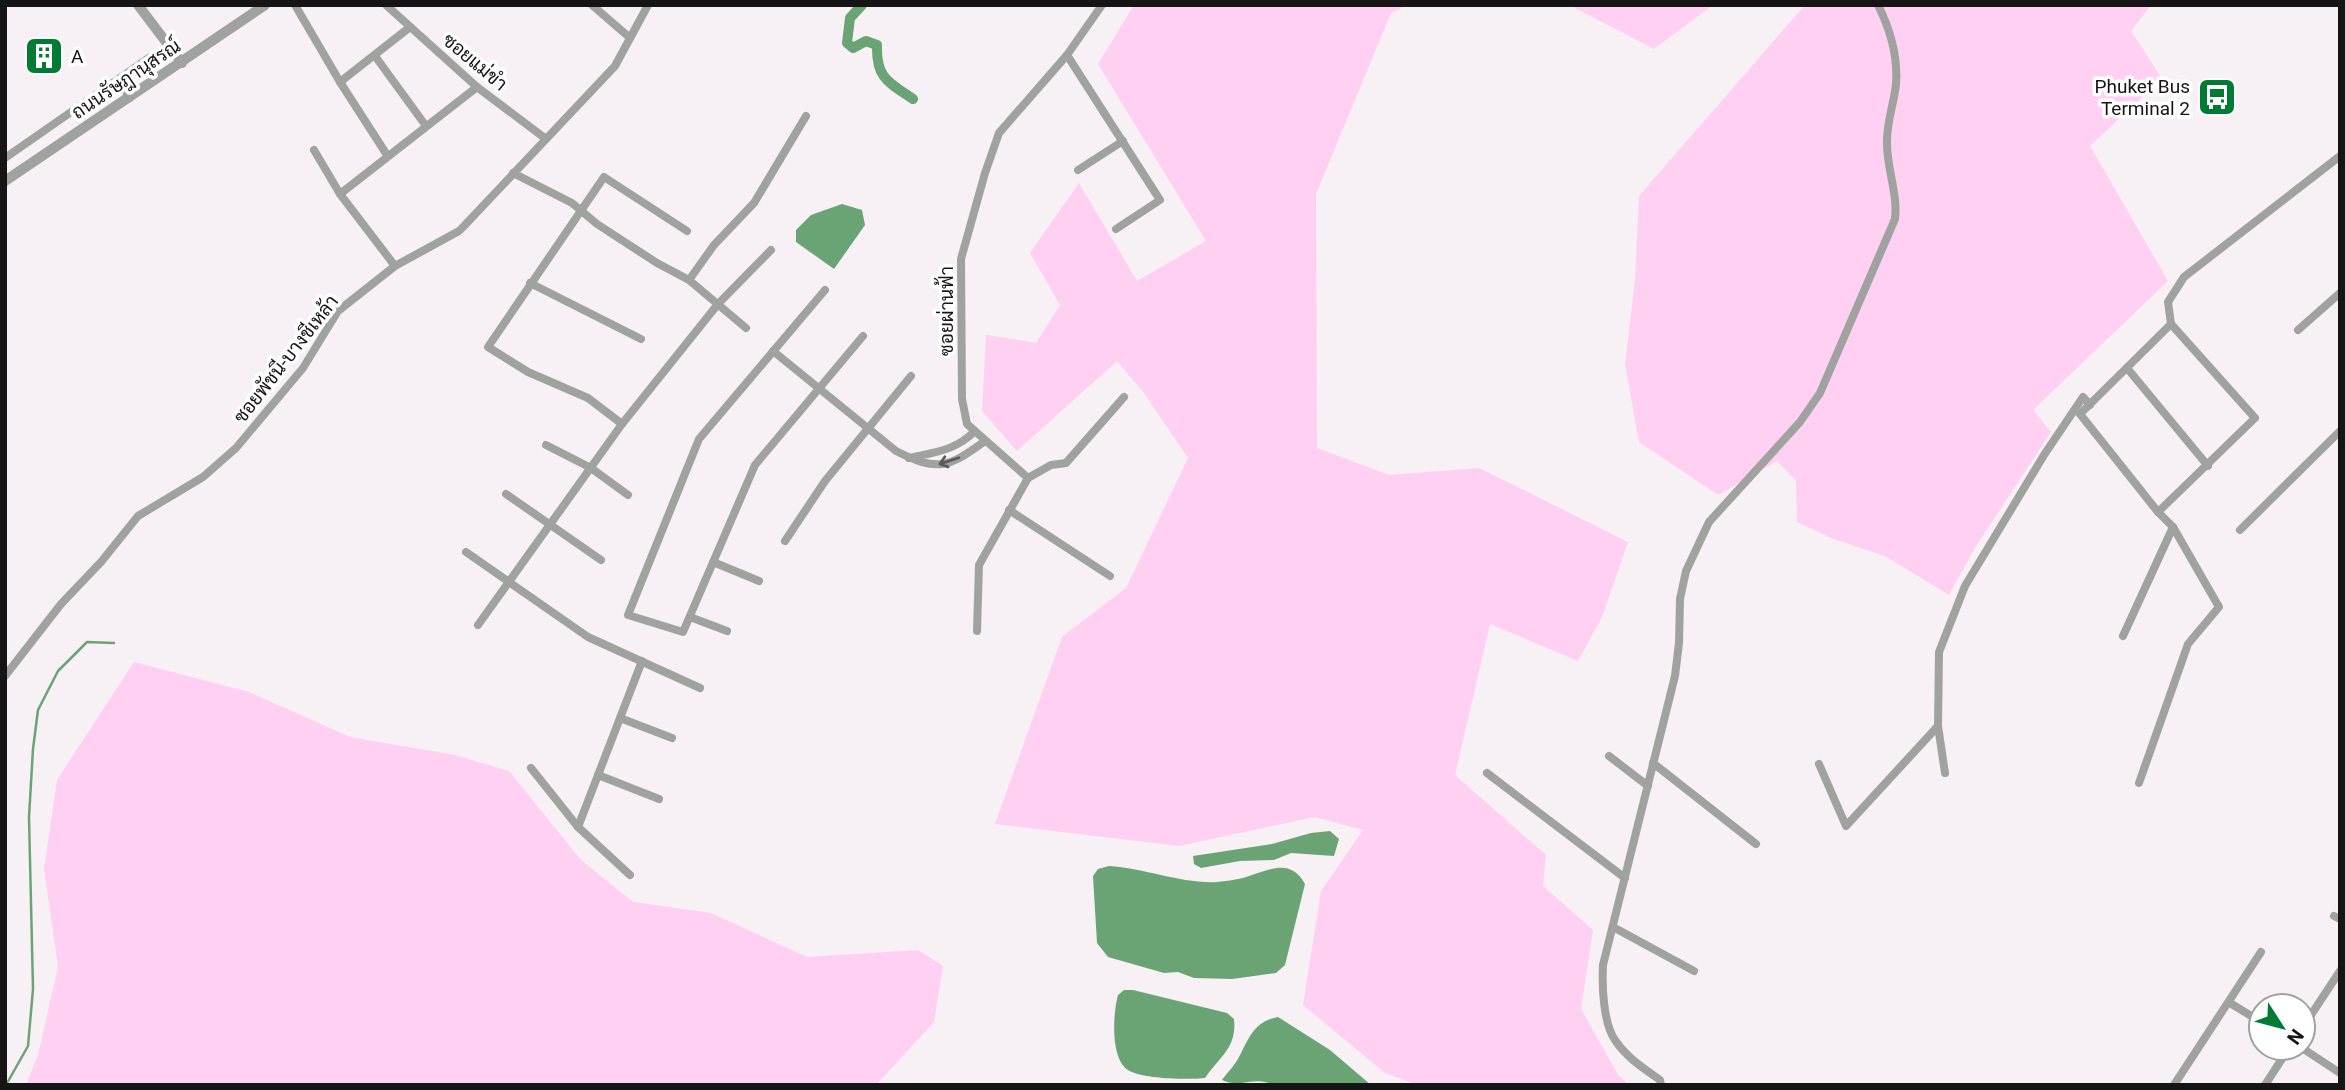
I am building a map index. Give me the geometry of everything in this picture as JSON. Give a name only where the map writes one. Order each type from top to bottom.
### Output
[{"type":"street","points":[[138,5],[182,63]]},
{"type":"street","points":[[295,5],[387,155]]},
{"type":"street","name":"ซอยแม่ขำ","points":[[386,5],[477,87],[546,139]]},
{"type":"street","points":[[593,5],[629,37]]},
{"type":"street","name":"ซอยพัชนี-บางชีเหล้า","points":[[5,676],[61,604],[101,562],[138,516],[203,477],[236,448],[303,368],[338,311],[395,266],[459,231],[615,66],[649,5]]},
{"type":"street","name":"ซอยผ่านฟ้า","points":[[1028,478],[967,424],[962,399],[961,259],[999,133],[1068,55],[1102,5]]},
{"type":"street","points":[[1661,1085],[1660,1080],[1634,1061],[1613,1038],[1602,994],[1603,965],[1675,676],[1680,599],[1686,571],[1709,522],[1800,422],[1820,393],[1895,219],[1897,204],[1886,140],[1896,82],[1895,56],[1887,23],[1878,5]]},
{"type":"street","name":"ถนนรัษฎานุสรณ์","points":[[5,181],[182,63],[258,7]]},
{"type":"street","points":[[340,82],[410,27]]},
{"type":"street","points":[[375,55],[426,126]]},
{"type":"street","points":[[1068,55],[1160,200],[1116,229]]},
{"type":"street","points":[[5,158],[150,57]]},
{"type":"street","points":[[118,80],[130,98]]},
{"type":"street","points":[[340,194],[477,87]]},
{"type":"street","points":[[689,280],[714,245],[754,203],[806,116]]},
{"type":"street","points":[[34,139],[44,155]]},
{"type":"street","points":[[1077,170],[1123,141]]},
{"type":"street","points":[[314,150],[340,194],[395,266]]},
{"type":"street","points":[[2158,512],[2255,418],[2171,324],[2168,302],[2184,277],[2340,156]]},
{"type":"street","points":[[513,173],[572,203],[597,224],[657,263],[689,280],[746,328]]},
{"type":"street","points":[[622,424],[588,398],[528,372],[488,347],[604,177],[687,231]]},
{"type":"street","points":[[478,625],[622,424],[718,304],[771,250]]},
{"type":"street","points":[[530,283],[641,339]]},
{"type":"street","points":[[825,290],[699,439],[628,615],[683,632],[755,465],[863,336]]},
{"type":"street","points":[[2298,330],[2340,293]]},
{"type":"street","points":[[2139,783],[2188,644],[2219,607],[2173,527],[2080,414],[2171,324]]},
{"type":"street","points":[[773,351],[896,451],[925,465],[940,464],[966,455],[985,441]]},
{"type":"street","points":[[2127,368],[2208,466]]},
{"type":"street","points":[[785,541],[825,481],[911,376]]},
{"type":"street","points":[[977,631],[979,565],[1028,478],[1051,466],[1066,463],[1124,397]]},
{"type":"street","points":[[1945,773],[1938,726],[1939,652],[1965,586],[2044,455],[2083,397],[2090,405]]},
{"type":"street","points":[[909,458],[949,449],[963,443],[975,431]]},
{"type":"street","points":[[2240,530],[2340,431]]},
{"type":"street","points":[[546,444],[591,468],[628,495]]},
{"type":"street","points":[[506,494],[601,560]]},
{"type":"street","points":[[1009,510],[1110,576]]},
{"type":"street","points":[[2123,636],[2173,527]]},
{"type":"street","points":[[466,552],[588,637],[700,688]]},
{"type":"street","points":[[713,562],[759,581]]},
{"type":"street","points":[[690,617],[727,631]]},
{"type":"street","points":[[578,827],[642,662]]},
{"type":"street","points":[[621,718],[671,738]]},
{"type":"street","points":[[1819,764],[1846,826],[1938,726]]},
{"type":"street","points":[[1609,756],[1648,786]]},
{"type":"street","points":[[1653,763],[1756,844]]},
{"type":"street","points":[[531,768],[578,827],[631,874]]},
{"type":"street","points":[[1487,774],[1625,878]]},
{"type":"street","points":[[598,775],[659,799]]},
{"type":"street","points":[[1613,927],[1694,971]]},
{"type":"street","points":[[2175,1085],[2261,952]]},
{"type":"street","points":[[2317,1006],[2340,971]]},
{"type":"street","points":[[2230,1003],[2247,1013]]},
{"type":"street","points":[[2317,1058],[2340,1073]]},
{"type":"street","points":[[2265,1085],[2280,1062]]},
{"type":"shaded area","points":[[1134,5],[1408,5],[1391,13],[1316,194],[1317,448],[1389,475],[1479,468],[1628,542],[1602,617],[1578,661],[1490,624],[1455,775],[1546,855],[1543,886],[1593,930],[1581,1009],[1618,1075],[1629,1085],[1417,1085],[1385,1073],[1303,1005],[1321,891],[1363,830],[1314,817],[1179,846],[995,824],[1062,637],[1126,588],[1188,458],[1144,393],[1117,361],[1017,451],[982,411],[986,335],[1036,343],[1060,305],[1030,253],[1079,183],[1137,281],[1206,241],[1098,64]]},
{"type":"shaded area","points":[[1569,5],[1713,5],[1654,49]]},
{"type":"shaded area","points":[[1805,5],[2151,5],[2131,31],[2162,79],[2090,146],[2168,281],[2033,410],[2051,432],[1976,546],[1949,595],[1885,556],[1831,538],[1797,522],[1796,481],[1777,461],[1718,495],[1639,442],[1625,364],[1635,280],[1639,196]]},
{"type":"shaded area","points":[[842,204],[862,210],[865,225],[834,269],[796,242],[796,230],[811,215]]},
{"type":"shaded area","points":[[134,662],[249,692],[350,737],[455,755],[509,771],[581,860],[633,902],[711,913],[807,957],[918,950],[943,966],[934,1022],[876,1085],[26,1085],[38,1055],[58,967],[44,869],[57,780]]},
{"type":"shaded area","points":[[1330,831],[1339,839],[1334,856],[1291,853],[1274,860],[1240,861],[1201,868],[1194,864],[1193,856],[1272,844],[1311,833]]},
{"type":"shaded area","points":[[1109,866],[1204,882],[1243,878],[1269,869],[1292,870],[1305,884],[1285,965],[1276,973],[1232,979],[1194,978],[1178,972],[1164,973],[1108,957],[1097,943],[1093,876],[1098,869]]},
{"type":"shaded area","points":[[1124,990],[1227,1013],[1234,1019],[1230,1045],[1205,1078],[1154,1077],[1135,1073],[1122,1064],[1116,1046],[1114,1023],[1118,995]]},
{"type":"shaded area","points":[[1278,1017],[1330,1050],[1371,1085],[1273,1085],[1260,1081],[1235,1083],[1222,1080],[1253,1031],[1263,1022]]},
{"type":"waterway","points":[[862,5],[850,18],[847,43],[853,48],[866,41],[877,45],[881,72],[913,99]]},
{"type":"waterway","points":[[6,1085],[28,1046],[33,989],[29,817],[38,710],[58,671],[87,642],[114,643]]},
{"type":"place","name":"A","points":[[44,56]]},
{"type":"place","name":"Phuket Bus Terminal 2","points":[[2217,97]]}]
